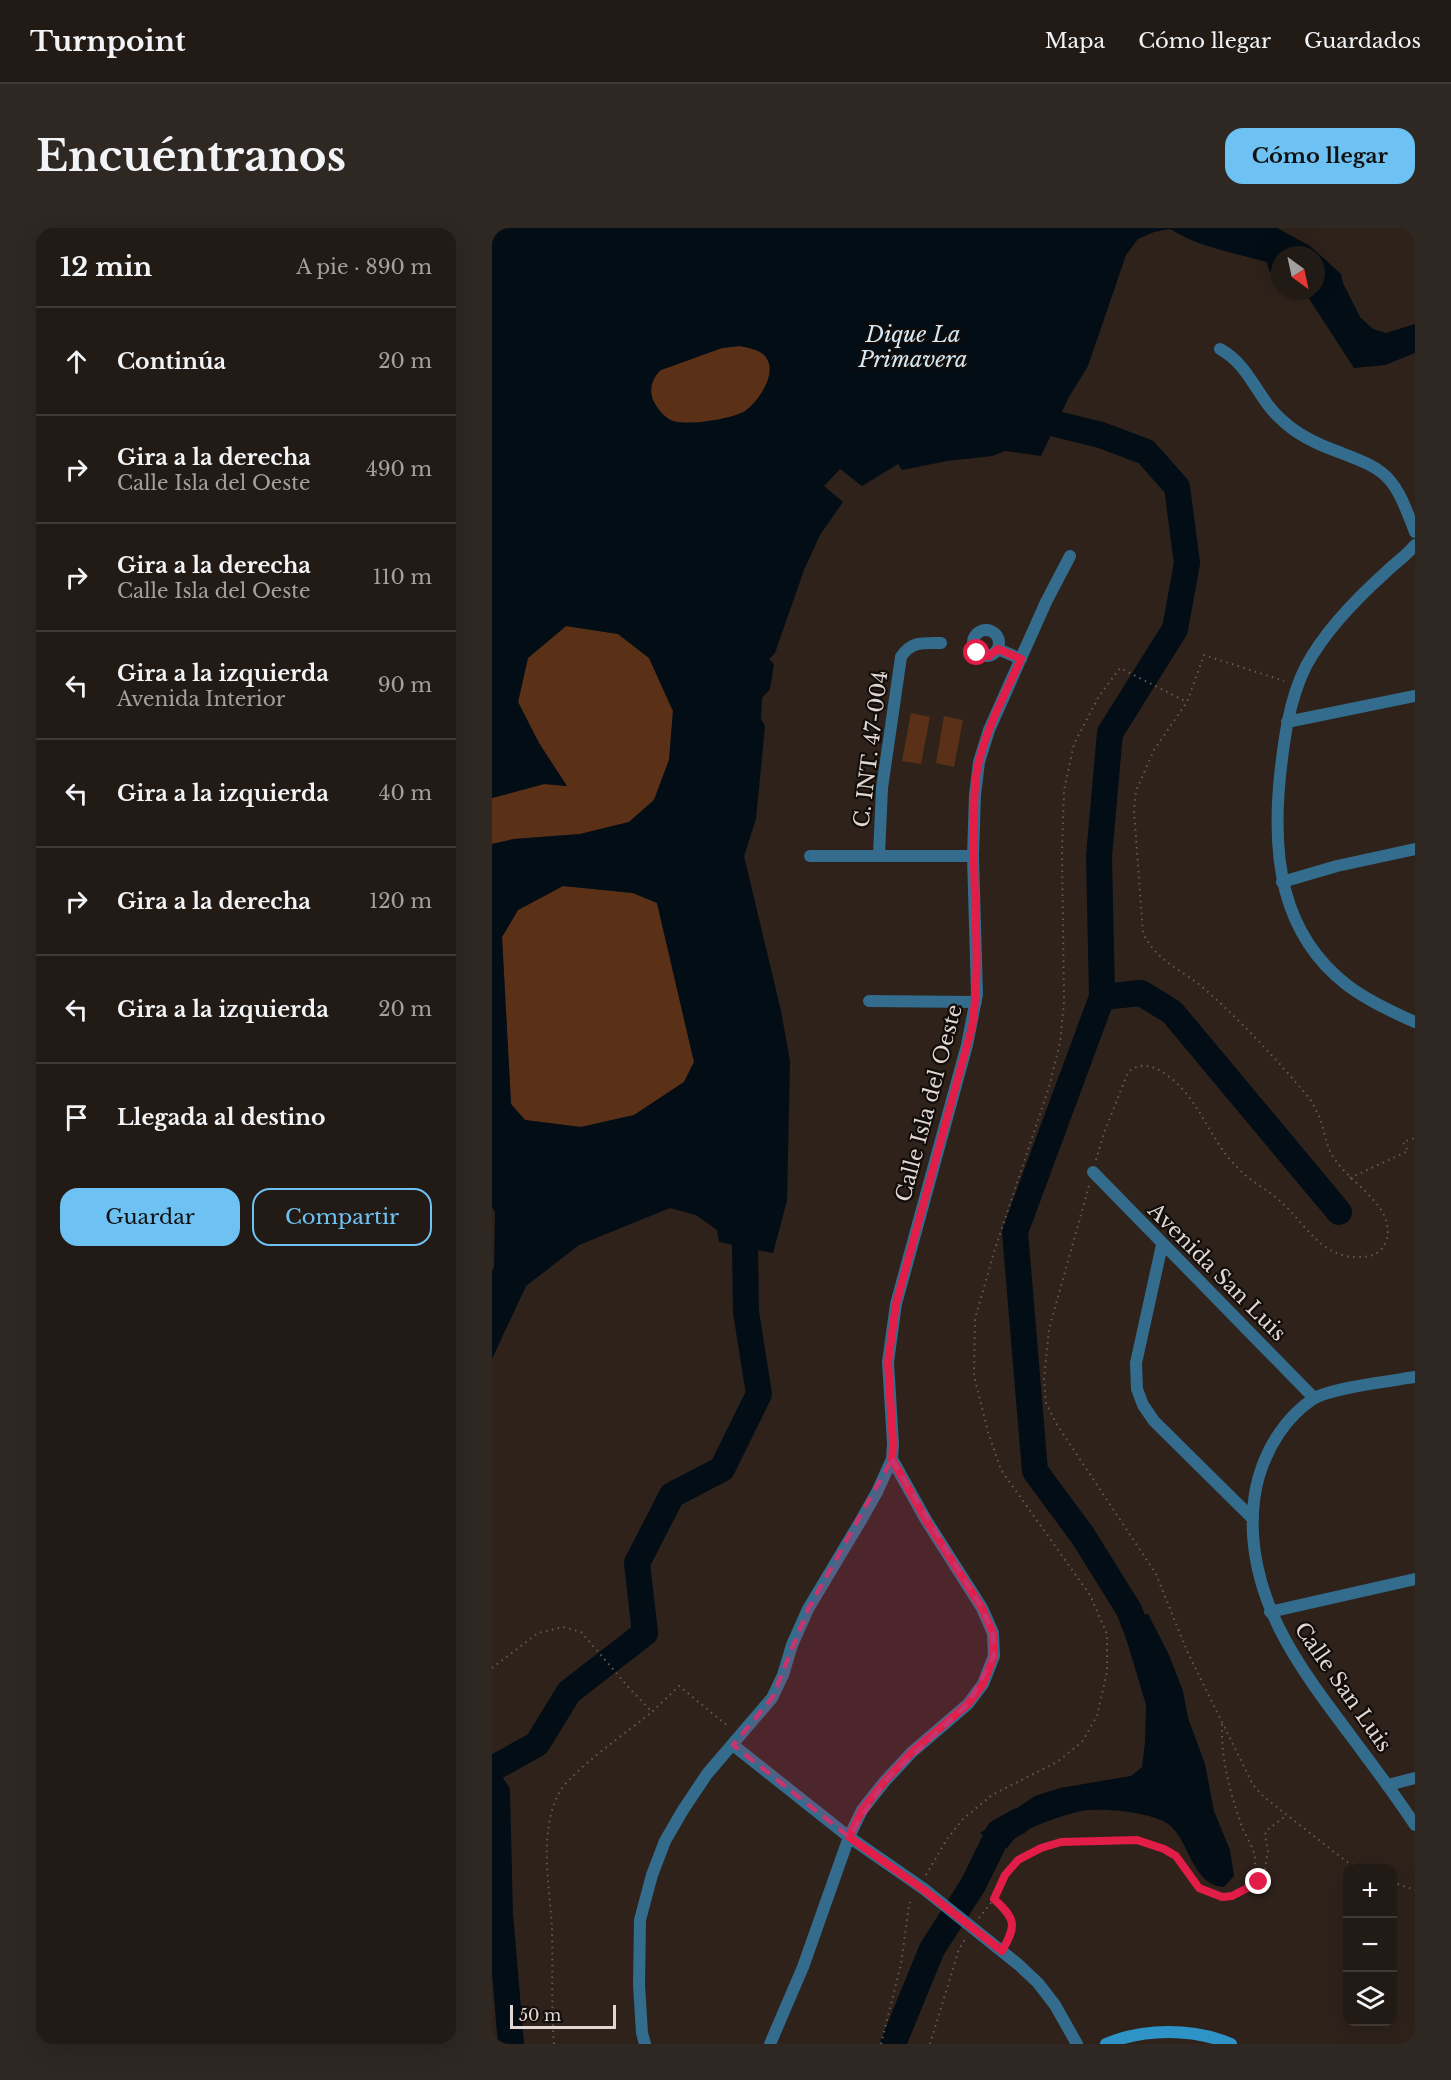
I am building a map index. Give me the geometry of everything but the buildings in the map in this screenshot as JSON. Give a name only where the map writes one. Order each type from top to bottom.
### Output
[{"type":"street","points":[[1220,349],[1238,362],[1257,391],[1282,421],[1299,434],[1382,472],[1390,480],[1403,503],[1415,531]]},
{"type":"street","points":[[1415,545],[1406,556],[1385,572],[1328,633],[1306,666],[1287,722],[1278,798],[1277,839],[1282,882],[1300,932],[1309,946],[1348,986],[1367,999],[1415,1022]]},
{"type":"street","name":"Calle Isla del Oeste","points":[[645,2044],[642,2033],[639,1985],[640,1920],[652,1875],[665,1841],[707,1774],[772,1698],[808,1609],[872,1502],[892,1459],[888,1362],[896,1304],[972,1027],[976,1002],[973,856],[975,795],[979,762],[989,730],[1046,602],[1070,556]]},
{"type":"street","name":"C. INT. 47-004","points":[[879,855],[882,788],[901,657],[913,644],[940,643]]},
{"type":"street","points":[[998,649],[1021,659]]},
{"type":"street","points":[[1287,722],[1415,696]]},
{"type":"street","points":[[1282,882],[1337,866],[1415,849]]},
{"type":"street","points":[[810,856],[973,856]]},
{"type":"street","points":[[869,1001],[976,1002]]},
{"type":"street","name":"Avenida San Luis","points":[[1093,1172],[1314,1398]]},
{"type":"street","points":[[1162,1245],[1136,1364],[1137,1389],[1143,1405],[1154,1421],[1252,1518]]},
{"type":"street","name":"Calle San Luis","points":[[1415,1377],[1343,1390],[1314,1398],[1275,1438],[1263,1463],[1252,1518],[1254,1551],[1259,1578],[1270,1612],[1286,1643],[1304,1674],[1388,1785],[1415,1825]]},
{"type":"street","name":"Calle Isla del Oeste","points":[[770,2044],[819,1926],[849,1837],[862,1810],[912,1752],[968,1704],[983,1684],[994,1656],[993,1633],[982,1608],[926,1520],[892,1459]]},
{"type":"street","points":[[1270,1612],[1415,1579]]},
{"type":"street","points":[[736,1741],[849,1837],[921,1888],[1002,1951],[1038,1983],[1055,2005],[1077,2044]]},
{"type":"street","points":[[1388,1785],[1415,1778]]},
{"type":"street","points":[[1106,2044],[1146,2033],[1179,2032],[1217,2038],[1232,2044]]},
{"type":"path","points":[[1298,686],[1204,655],[1187,702],[1154,750],[1136,791],[1134,810],[1143,933],[1159,957],[1206,990],[1310,1099],[1318,1114],[1330,1154],[1377,1205],[1387,1222],[1388,1239],[1381,1251],[1368,1257],[1349,1257],[1331,1251],[1314,1239],[1280,1201],[1232,1162],[1193,1100],[1173,1080],[1146,1064],[1135,1066],[1128,1072],[1104,1133],[1049,1329],[1044,1379],[1046,1403],[1056,1423],[1156,1574],[1186,1651],[1253,1785],[1264,1797],[1351,1864]]},
{"type":"path","points":[[881,2044],[901,1964],[909,1905],[948,1839],[963,1819],[992,1795],[1057,1762],[1082,1742],[1097,1716],[1107,1672],[1107,1634],[1090,1595],[1001,1470],[988,1432],[974,1376],[975,1319],[994,1252],[1049,1087],[1060,1043],[1064,1002],[1062,852],[1064,790],[1074,744],[1099,696],[1120,669],[1187,702]]},
{"type":"path","points":[[1350,1178],[1408,1151],[1403,1143],[1415,1138]]},
{"type":"path","points":[[492,1668],[538,1633],[562,1628],[581,1632],[652,1712]]},
{"type":"path","points":[[554,2044],[552,1931],[547,1843],[552,1815],[560,1792],[576,1774],[652,1712],[679,1686],[736,1741]]},
{"type":"path","points":[[1222,1722],[1221,1747],[1225,1772],[1245,1835],[1255,1857],[1252,1877],[1246,1888]]},
{"type":"path","points":[[977,1921],[994,1899],[1005,1875],[1018,1860],[1041,1848],[1061,1842],[1137,1840],[1164,1849],[1176,1856],[1199,1888],[1222,1897],[1232,1896],[1259,1882],[1264,1874],[1268,1850],[1266,1831],[1287,1815]]},
{"type":"path","points":[[1397,1884],[1415,1890]]},
{"type":"path","points":[[994,1899],[1005,1909],[1013,1925],[1012,1932],[1002,1951]]},
{"type":"path","points":[[930,2044],[959,1949],[971,1930]]},
{"type":"highlighted area","points":[[892,1459],[982,1608],[993,1633],[994,1656],[968,1704],[885,1781],[849,1837],[733,1745],[772,1698],[808,1609]]},
{"type":"shaded area","points":[[740,346],[763,354],[769,363],[770,370],[766,386],[745,411],[720,419],[689,423],[667,418],[654,402],[651,389],[653,380],[661,370],[722,348]]},
{"type":"shaded area","points":[[566,626],[618,634],[649,658],[673,711],[669,760],[654,800],[629,822],[580,834],[514,839],[492,844],[492,798],[544,784],[566,786],[539,743],[518,702],[528,658]]},
{"type":"shaded area","points":[[911,713],[930,717],[921,764],[902,761]]},
{"type":"shaded area","points":[[944,716],[963,720],[954,767],[936,763]]},
{"type":"shaded area","points":[[563,886],[633,893],[657,903],[694,1062],[684,1082],[634,1115],[581,1127],[525,1120],[511,1104],[502,937],[518,910]]},
{"type":"water","name":"Dique La Primavera","points":[[492,228],[1277,228],[1310,246],[1271,246],[1271,272],[1267,262],[1205,245],[1170,229],[1154,232],[1138,239],[1126,255],[1088,366],[1069,397],[1041,456],[1005,451],[992,456],[947,461],[902,470],[898,464],[862,486],[840,469],[824,486],[843,502],[820,535],[804,570],[775,653],[769,659],[774,664],[770,689],[762,698],[761,719],[765,726],[756,819],[744,856],[781,1011],[790,1061],[787,1201],[773,1253],[719,1242],[717,1230],[696,1215],[670,1208],[579,1245],[526,1286],[492,1359],[495,1212],[492,1207],[492,844],[514,839],[580,834],[629,822],[654,800],[669,760],[673,711],[649,658],[618,634],[566,626],[528,658],[518,702],[539,743],[567,786],[544,784],[492,798]],"holes":[[[740,346],[763,354],[769,363],[769,378],[756,400],[739,414],[699,422],[673,421],[660,411],[652,398],[653,380],[661,370],[722,348]],[[563,886],[633,893],[657,903],[694,1062],[684,1082],[634,1115],[581,1127],[525,1120],[511,1104],[502,937],[518,910]]]},
{"type":"water","name":"Dique La Primavera","points":[[1325,260],[1341,274],[1343,283],[1360,317],[1373,329],[1386,333],[1415,324],[1415,353],[1385,365],[1354,368],[1310,300],[1325,300]]},
{"type":"water","points":[[1148,1614],[1169,1655],[1183,1691],[1188,1718],[1205,1764],[1214,1811],[1230,1850],[1234,1876],[1224,1887],[1204,1878],[1173,1829],[1165,1822],[1148,1816],[1117,1811],[1081,1811],[1032,1827],[1017,1836],[1007,1848],[980,1833],[1035,1796],[1060,1788],[1131,1776],[1142,1767],[1146,1705],[1121,1621]]},
{"type":"waterway","points":[[1056,424],[1101,435],[1146,452],[1177,487],[1187,563],[1175,629],[1110,733],[1099,856],[1102,997]]},
{"type":"waterway","points":[[1144,1649],[1129,1610],[1083,1536],[1035,1471],[1015,1232],[1102,997],[1141,993],[1172,1012],[1339,1212]]},
{"type":"waterway","points":[[492,1769],[537,1744],[569,1692],[645,1633],[637,1563],[672,1495],[722,1469],[759,1394],[746,1312],[745,1246]]},
{"type":"waterway","points":[[492,1785],[497,1792],[500,1914],[511,2044]]},
{"type":"waterway","points":[[893,2044],[932,1949],[973,1885],[999,1832],[1019,1821]]},
{"type":"route","points":[[977,653],[989,656],[998,649],[1021,659],[989,730],[979,762],[975,795],[973,856],[976,1002],[972,1027],[896,1304],[888,1362],[892,1459],[926,1520],[982,1608],[993,1633],[994,1656],[983,1684],[968,1704],[912,1752],[885,1781],[862,1810],[849,1837],[924,1890],[1002,1951],[1012,1932],[1013,1925],[1005,1909],[994,1899],[1005,1875],[1018,1860],[1041,1848],[1061,1842],[1137,1840],[1164,1849],[1176,1856],[1199,1888],[1222,1897],[1232,1896],[1259,1882]]}]
